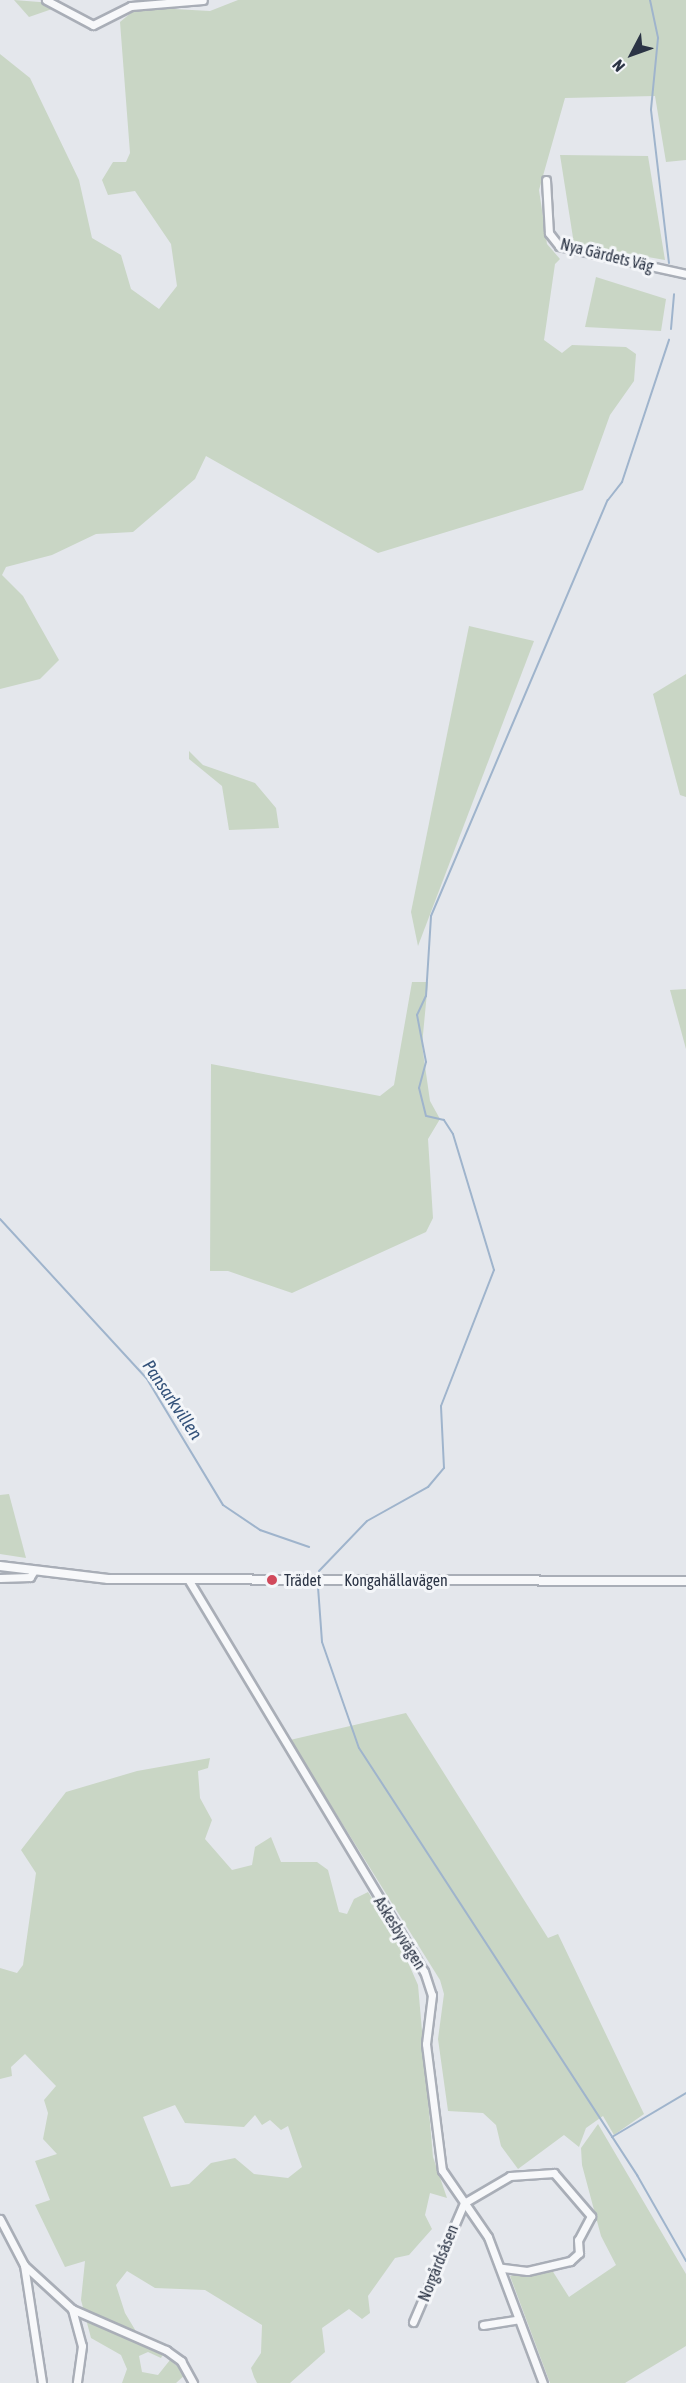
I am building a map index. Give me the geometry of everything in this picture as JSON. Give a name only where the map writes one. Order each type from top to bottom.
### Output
[{"type":"street","points":[[46,0],[98,25],[131,6],[203,0]]},
{"type":"street","name":"Nya Gärdets Väg","points":[[546,180],[549,233],[559,246],[686,274]]},
{"type":"street","name":"Kongahällavägen","points":[[0,1566],[33,1572],[188,1579],[686,1581]]},
{"type":"street","points":[[0,1578],[30,1577],[33,1572]]},
{"type":"street","name":"Askesbyvägen","points":[[188,1579],[198,1604],[424,1971],[432,1995],[426,2044],[439,2162],[501,2268],[543,2383]]},
{"type":"street","points":[[464,2203],[510,2176],[546,2170],[563,2180],[589,2211],[591,2224],[579,2236],[579,2253],[570,2260],[518,2272],[501,2268]]},
{"type":"street","name":"Norgårdsåsen","points":[[412,2322],[464,2203]]},
{"type":"street","points":[[0,2219],[24,2265],[42,2383]]},
{"type":"street","points":[[24,2265],[72,2309],[166,2350],[181,2361],[193,2383]]},
{"type":"street","points":[[72,2309],[82,2338],[77,2383]]},
{"type":"street","points":[[483,2325],[519,2319]]},
{"type":"green space","points":[[14,0],[52,3],[55,8],[29,17]]},
{"type":"green space","points":[[238,0],[686,0],[686,160],[666,162],[655,96],[565,98],[539,190],[547,244],[560,259],[555,264],[544,340],[562,353],[572,345],[626,347],[636,354],[634,381],[610,415],[583,490],[378,553],[206,456],[195,479],[133,532],[96,534],[52,555],[6,567],[2,575],[23,596],[59,660],[40,679],[0,689],[0,54],[30,78],[79,180],[92,238],[121,255],[131,289],[159,309],[177,286],[171,244],[135,191],[108,195],[102,180],[113,162],[126,162],[130,153],[120,22],[138,7],[210,11]]},
{"type":"green space","points":[[560,155],[648,156],[665,260],[574,244]]},
{"type":"green space","points":[[596,277],[666,299],[661,331],[585,327]]},
{"type":"green space","points":[[469,626],[534,641],[418,946],[411,912]]},
{"type":"green space","points":[[686,674],[686,797],[680,795],[653,694]]},
{"type":"green space","points":[[189,751],[203,765],[255,783],[276,808],[279,828],[229,830],[222,786],[189,759]]},
{"type":"green space","points":[[412,982],[428,982],[422,1045],[430,1101],[440,1119],[428,1139],[433,1218],[426,1232],[292,1293],[228,1271],[210,1271],[211,1064],[380,1096],[394,1085]]},
{"type":"green space","points":[[686,989],[686,1049],[670,990]]},
{"type":"green space","points":[[9,1494],[26,1558],[0,1554],[0,1495]]},
{"type":"green space","points":[[406,1713],[548,1938],[558,1934],[644,2114],[614,2135],[603,2116],[586,2128],[579,2147],[564,2135],[518,2169],[501,2146],[496,2125],[483,2113],[448,2111],[438,2039],[444,1994],[440,1980],[290,1740]]},
{"type":"green space","points":[[210,1758],[208,1768],[198,1771],[200,1798],[212,1820],[205,1839],[232,1870],[252,1865],[255,1847],[271,1837],[281,1862],[317,1862],[328,1870],[339,1912],[347,1914],[354,1899],[368,1892],[396,1935],[418,1985],[433,2157],[447,2198],[430,2193],[425,2215],[432,2229],[409,2255],[395,2258],[368,2296],[370,2313],[362,2319],[349,2309],[322,2328],[325,2352],[290,2383],[257,2383],[254,2377],[251,2368],[261,2353],[262,2325],[205,2290],[155,2288],[127,2271],[116,2285],[125,2313],[140,2338],[164,2352],[161,2358],[148,2352],[139,2356],[142,2372],[158,2375],[170,2360],[186,2374],[176,2383],[122,2383],[127,2369],[121,2355],[91,2338],[81,2300],[85,2261],[65,2267],[35,2205],[50,2200],[35,2161],[57,2154],[43,2139],[48,2113],[44,2100],[56,2086],[25,2054],[11,2067],[12,2076],[0,2079],[0,1968],[17,1973],[23,1965],[36,1873],[21,1850],[66,1792],[137,1771]],"holes":[[[175,2105],[185,2123],[244,2127],[255,2115],[262,2125],[270,2120],[281,2130],[288,2126],[302,2167],[288,2178],[254,2174],[235,2158],[211,2163],[189,2184],[171,2187],[143,2117]]]},
{"type":"green space","points":[[598,2124],[686,2274],[686,2346],[625,2383],[550,2383],[510,2276],[550,2267],[569,2297],[616,2265],[601,2236],[582,2165],[581,2148]]},
{"type":"waterway","points":[[650,0],[658,38],[651,110],[669,263]]},
{"type":"waterway","points":[[671,329],[674,294]]},
{"type":"waterway","points":[[319,1571],[367,1521],[428,1487],[444,1468],[441,1406],[494,1270],[453,1134],[444,1120],[426,1116],[419,1088],[426,1062],[417,1015],[426,996],[431,916],[608,500],[622,482],[669,340]]},
{"type":"waterway","name":"Pansarkvillen","points":[[0,1219],[147,1379],[223,1505],[260,1530],[309,1547]]},
{"type":"waterway","points":[[318,1587],[322,1642],[359,1748],[637,2175],[686,2261]]},
{"type":"waterway","points":[[612,2137],[686,2093]]},
{"type":"place","name":"Trädet","points":[[272,1580]]}]
